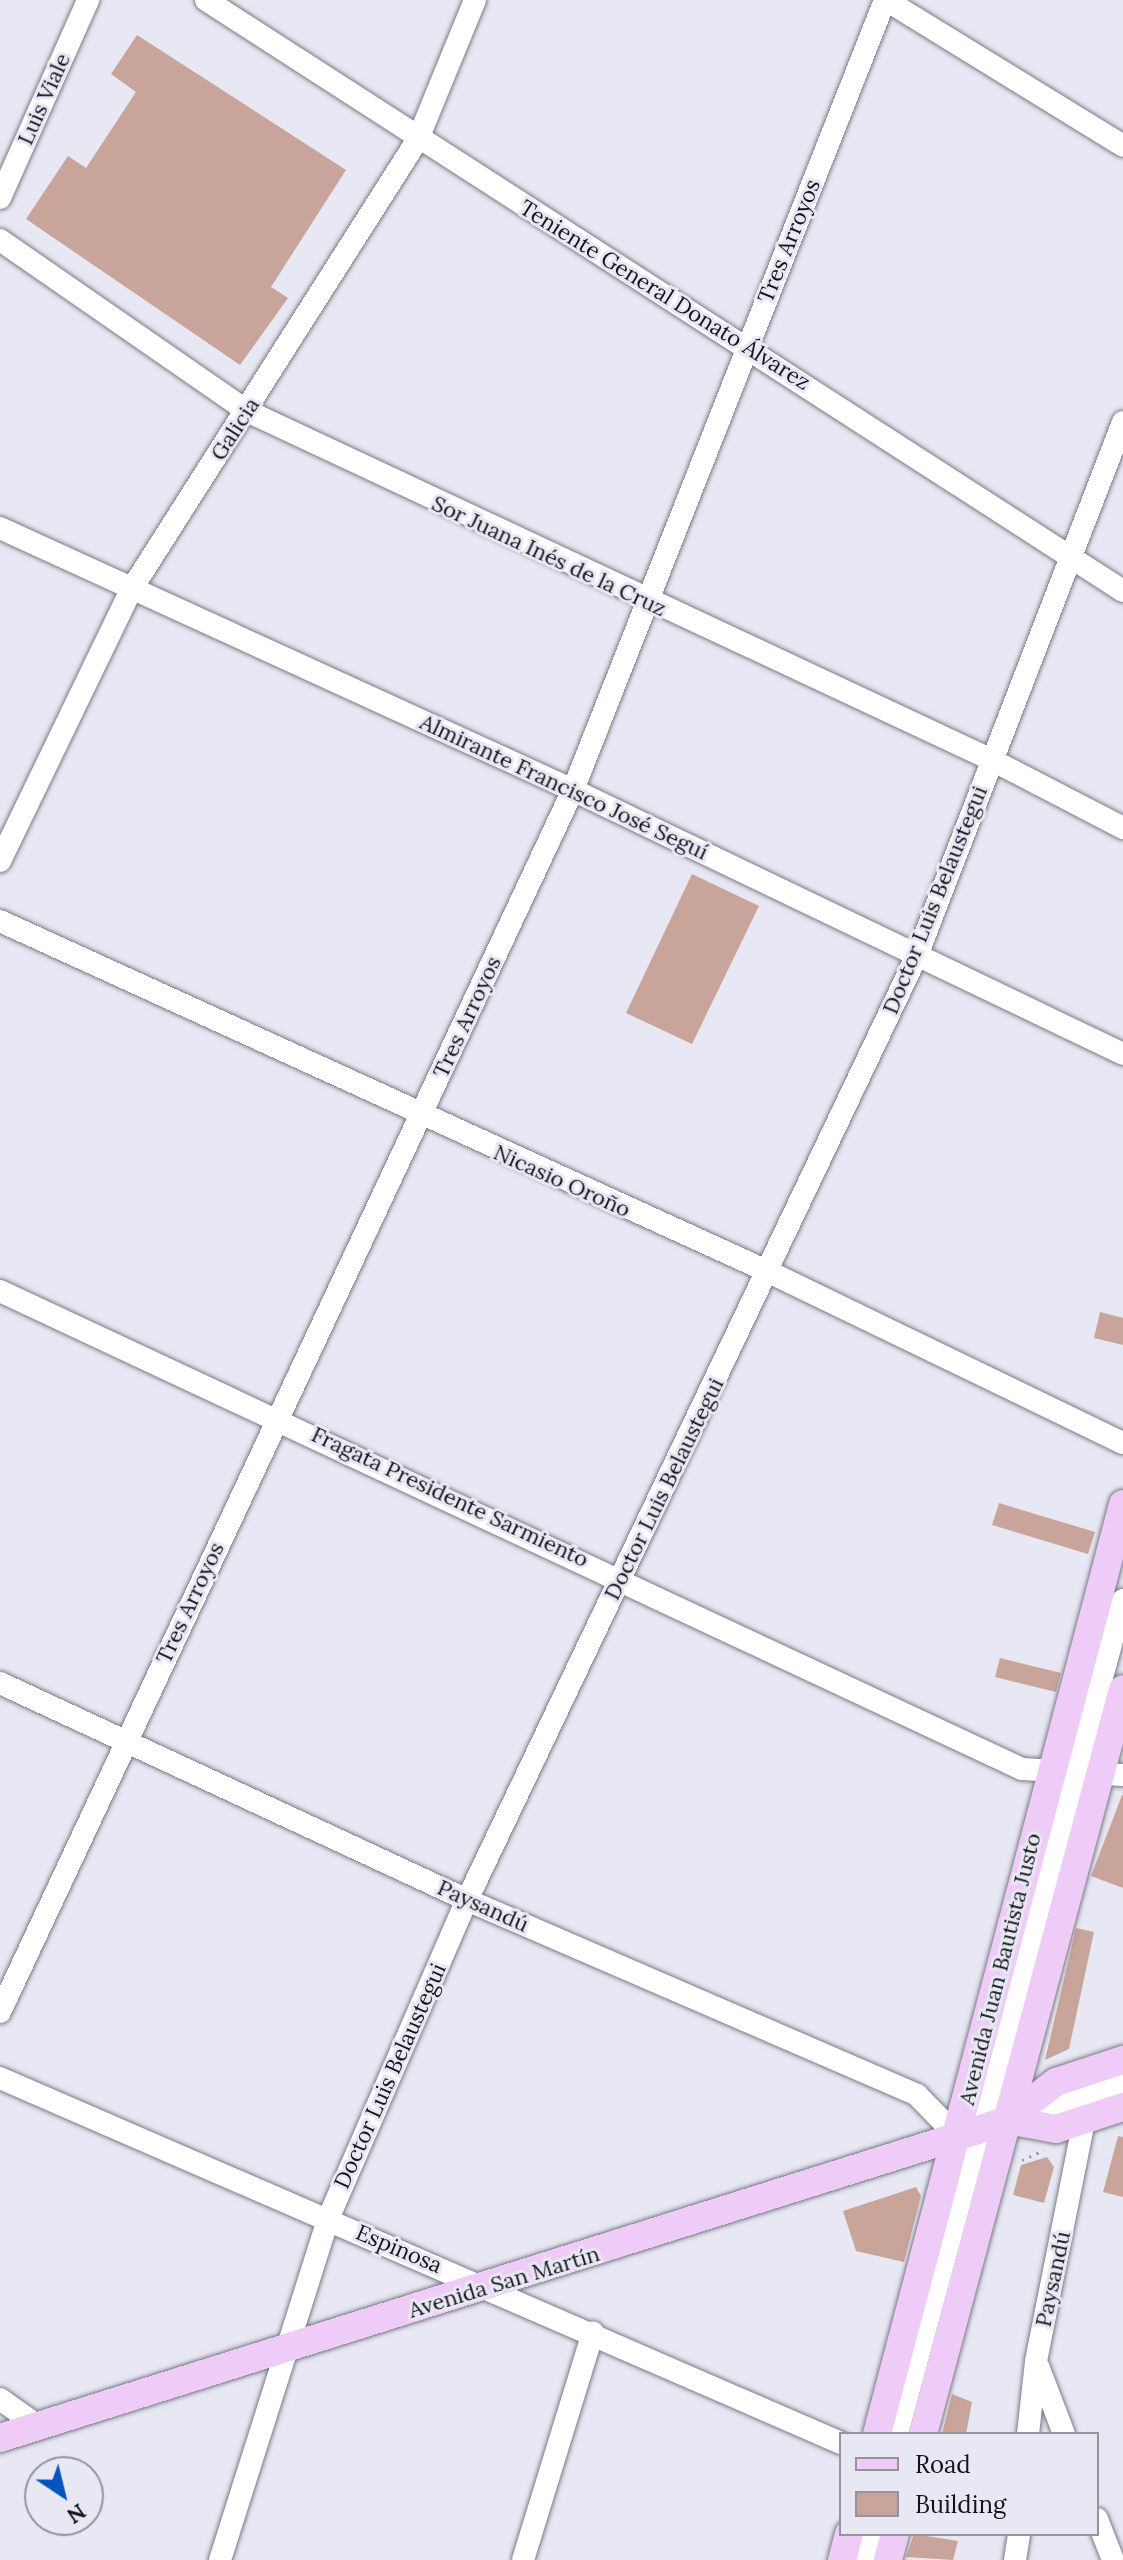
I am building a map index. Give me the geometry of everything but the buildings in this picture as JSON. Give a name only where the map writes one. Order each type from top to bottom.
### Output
[{"type":"main road","name":"Avenida Juan Bautista Justo","points":[[923,2432],[982,2129],[1088,1772],[1123,1504]]},
{"type":"main road","name":"Avenida Juan Bautista Justo","points":[[878,2432],[982,2129],[1088,1772],[1123,1689]]},
{"type":"main road","name":"Avenida San Martín","points":[[0,2438],[282,2352],[982,2129],[1056,2082],[1123,2060]]},
{"type":"main road","name":"Avenida San Martín","points":[[982,2129],[1056,2129],[1123,2107]]},
{"type":"main road","points":[[842,2560],[848,2536]]},
{"type":"main road","points":[[888,2560],[894,2536]]},
{"type":"street","name":"Luis Viale","points":[[0,198],[88,0]]},
{"type":"street","name":"Teniente General Donato Álvarez","points":[[206,0],[1123,591]]},
{"type":"street","name":"Galicia","points":[[0,861],[131,590],[418,139],[475,0]]},
{"type":"street","points":[[885,0],[1123,146]]},
{"type":"street","name":"Tres Arroyos","points":[[0,2012],[125,1738],[421,1118],[573,790],[885,0]]},
{"type":"street","name":"Sor Juana Inés de la Cruz","points":[[0,240],[247,411],[647,603],[992,760],[1123,828]]},
{"type":"street","name":"Doctor Luis Belaustegui","points":[[220,2560],[282,2352],[328,2219],[467,1900],[769,1272],[918,953],[1123,422]]},
{"type":"street","name":"Almirante Francisco José Seguí","points":[[0,528],[573,790],[1123,1054]]},
{"type":"street","name":"Nicasio Oroño","points":[[0,921],[421,1118],[769,1272],[1123,1443]]},
{"type":"street","name":"Fragata Presidente Sarmiento","points":[[0,1291],[622,1576],[1022,1769],[1088,1772]]},
{"type":"street","points":[[1088,1772],[1123,1600]]},
{"type":"street","name":"Paysandú","points":[[0,1683],[125,1738],[467,1900],[917,2095],[982,2129]]},
{"type":"street","name":"Espinosa","points":[[0,2078],[486,2286],[839,2442]]},
{"type":"street","points":[[898,2432],[982,2129],[1123,2085]]},
{"type":"street","name":"Paysandú","points":[[1028,2432],[1036,2361],[1084,2120]]},
{"type":"street","points":[[523,2560],[593,2333]]},
{"type":"street","points":[[1036,2361],[1063,2432]]},
{"type":"street","points":[[0,2399],[38,2426]]},
{"type":"street","points":[[1099,2524],[1113,2560]]},
{"type":"street","points":[[863,2560],[869,2536]]},
{"type":"street","points":[[1015,2560],[1019,2536]]}]
